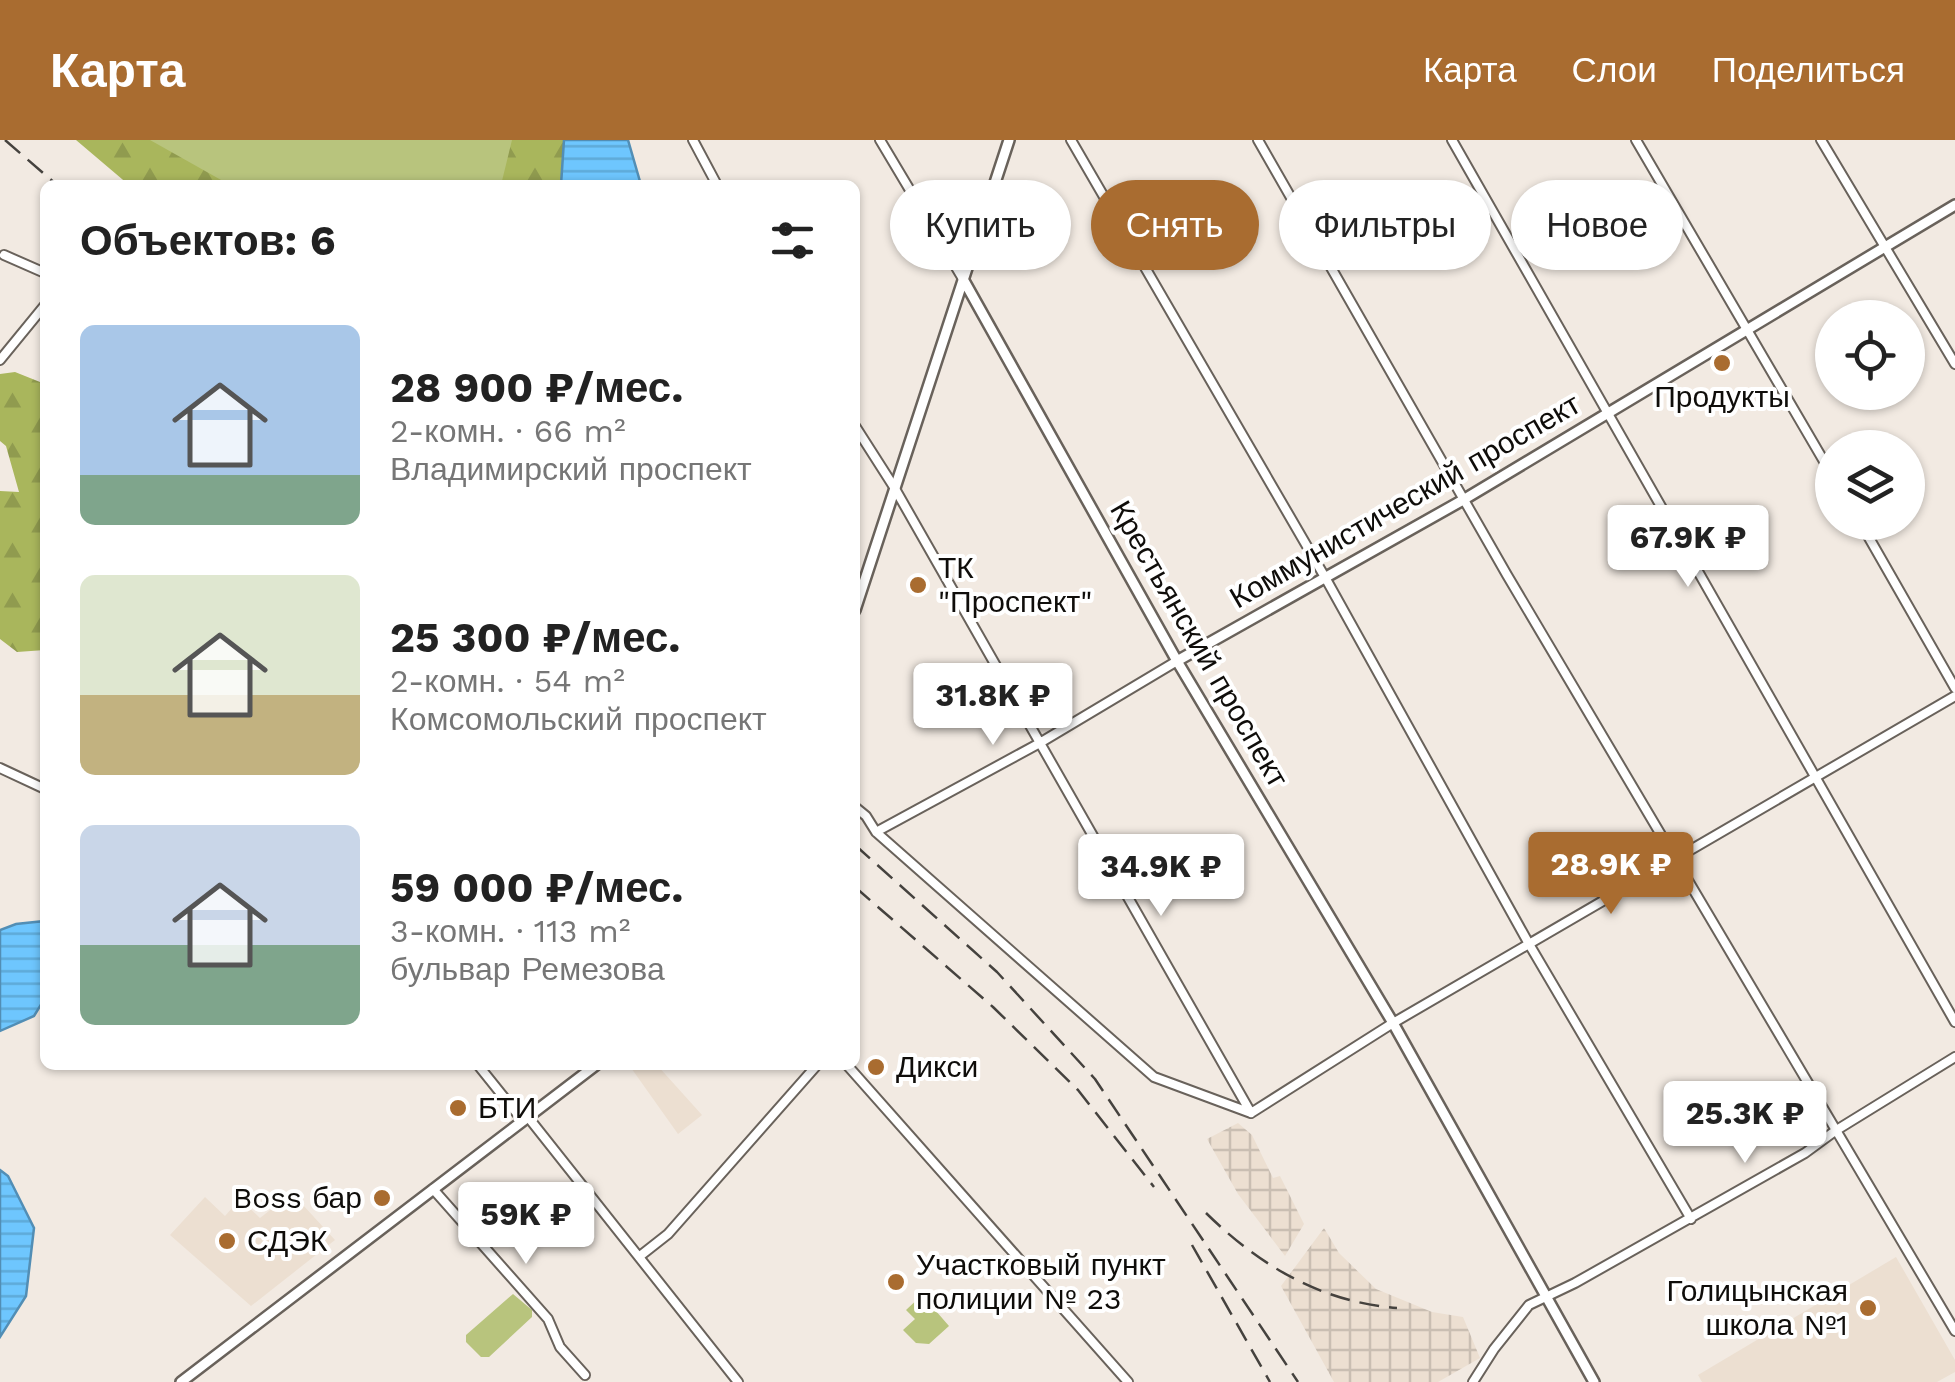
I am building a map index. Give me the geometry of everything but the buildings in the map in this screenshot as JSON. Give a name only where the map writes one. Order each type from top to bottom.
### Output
[{"type":"street","points":[[693,140],[714,180]]},
{"type":"street","name":"Крестьянский проспект","points":[[880,140],[963,279],[1177,661],[1393,1024],[1594,1382]]},
{"type":"street","points":[[860,594],[1009,140]]},
{"type":"street","points":[[1071,140],[1326,579],[1528,944],[1692,1218]]},
{"type":"street","points":[[1258,140],[1464,500],[1955,1330]]},
{"type":"street","points":[[1452,140],[1955,1022]]},
{"type":"street","points":[[1636,140],[1815,446]]},
{"type":"street","points":[[1821,140],[1955,364]]},
{"type":"street","name":"Коммунистический проспект","points":[[876,832],[1038,744],[1464,500],[1955,205]]},
{"type":"street","points":[[4,255],[40,271]]},
{"type":"street","points":[[0,360],[40,311]]},
{"type":"street","points":[[860,434],[1251,1113]]},
{"type":"street","points":[[1870,540],[1955,688]]},
{"type":"street","points":[[1251,1113],[1528,944],[1955,696]]},
{"type":"street","points":[[0,768],[40,787]]},
{"type":"street","points":[[860,811],[876,832],[1154,1077],[1251,1113]]},
{"type":"street","points":[[1474,1382],[1520,1313],[1545,1296],[1575,1283],[1806,1153],[1835,1130],[1955,1056]]},
{"type":"street","points":[[483,1070],[640,1256],[738,1382]]},
{"type":"street","points":[[181,1382],[589,1070]]},
{"type":"street","points":[[640,1256],[668,1234],[813,1070]]},
{"type":"street","points":[[851,1070],[1128,1382]]},
{"type":"street","points":[[433,1189],[548,1319],[560,1347],[584,1375]]},
{"type":"shaded area","points":[[633,1070],[662,1070],[702,1115],[678,1134]]},
{"type":"shaded area","points":[[1238,1123],[1252,1135],[1273,1178],[1280,1176],[1304,1224],[1285,1256],[1238,1194],[1207,1139]]},
{"type":"shaded area","points":[[292,1193],[335,1240],[251,1306],[170,1235],[205,1197],[225,1216],[240,1199],[260,1218]]},
{"type":"shaded area","points":[[1324,1228],[1339,1253],[1376,1289],[1432,1312],[1463,1317],[1480,1358],[1438,1382],[1334,1382],[1281,1286]]},
{"type":"shaded area","name":"Голицынская школа №1","points":[[1896,1257],[1955,1360],[1955,1372],[1937,1382],[1702,1382],[1698,1375]]},
{"type":"green space","points":[[76,140],[564,140],[561,180],[123,180]]},
{"type":"green space","points":[[150,140],[512,140],[502,180],[221,180]]},
{"type":"green space","points":[[15,372],[40,382],[40,650],[17,652],[0,639],[0,491],[19,492],[6,446],[0,441],[0,374]]},
{"type":"green space","points":[[513,1294],[532,1310],[532,1317],[489,1357],[481,1357],[466,1342],[466,1335]]},
{"type":"green space","points":[[922,1295],[949,1326],[929,1344],[916,1343],[903,1330],[915,1319],[906,1310]]},
{"type":"water","points":[[564,140],[628,140],[640,180],[561,180]]},
{"type":"water","points":[[40,922],[40,1006],[34,1016],[0,1031],[0,930]]},
{"type":"water","points":[[0,1170],[8,1176],[34,1228],[26,1296],[0,1337]]},
{"type":"railway","points":[[5,140],[51,180]]},
{"type":"railway","points":[[860,849],[997,972],[1095,1079],[1298,1382]]},
{"type":"railway","points":[[860,891],[993,1007],[1078,1090],[1154,1187]]},
{"type":"railway","points":[[1206,1213],[1248,1249],[1293,1278],[1343,1298],[1397,1308]]},
{"type":"railway","points":[[1192,1245],[1270,1382]]},
{"type":"place","name":"Продукты","points":[[1722,363]]},
{"type":"place","name":"ТК \"Проспект\"","points":[[918,585]]},
{"type":"place","name":"Дикси","points":[[876,1067]]},
{"type":"place","name":"БТИ","points":[[458,1108]]},
{"type":"place","name":"Boss бар","points":[[382,1198]]},
{"type":"place","name":"СДЭК","points":[[227,1241]]},
{"type":"place","name":"Участковый пункт полиции № 23","points":[[896,1282]]},
{"type":"place","name":"Голицынская школа №1","points":[[1868,1308]]}]
